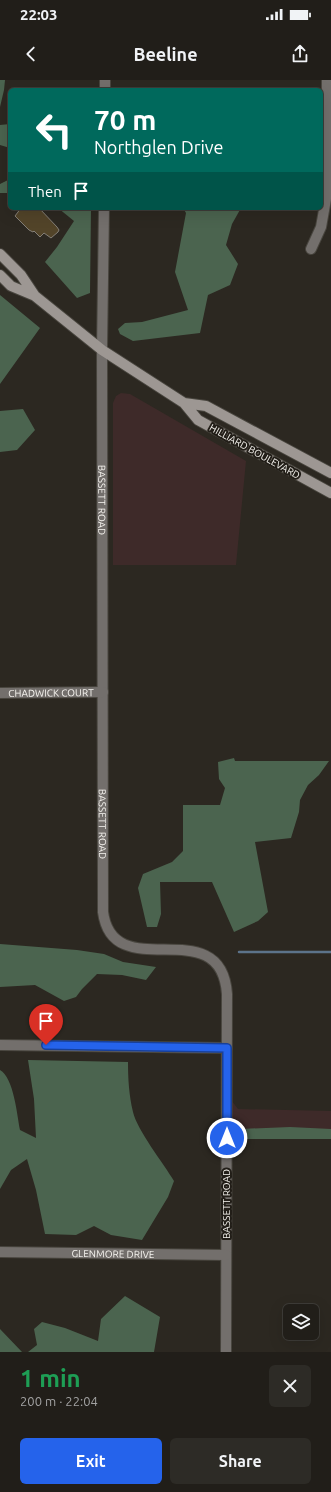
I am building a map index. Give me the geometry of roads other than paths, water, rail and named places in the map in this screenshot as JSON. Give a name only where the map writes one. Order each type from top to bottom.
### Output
[{"type":"main road","name":"HILLIARD BOULEVARD","points":[[0,254],[21,275],[35,296]]},
{"type":"main road","name":"HILLIARD BOULEVARD","points":[[0,275],[11,286],[35,296],[102,350],[184,403],[198,420],[331,493]]},
{"type":"main road","name":"HILLIARD BOULEVARD","points":[[184,403],[206,406],[331,472]]},
{"type":"street","points":[[311,250],[321,228],[326,199],[327,80]]},
{"type":"street","name":"BASSETT ROAD","points":[[104,210],[102,350],[103,905],[105,921],[108,930],[114,938],[127,946],[144,949],[192,951],[203,954],[214,961],[223,975],[227,988],[226,1352]]},
{"type":"street","name":"CHADWICK COURT","points":[[0,693],[103,692]]},
{"type":"street","points":[[0,1045],[227,1048]]},
{"type":"street","name":"GLENMORE DRIVE","points":[[0,1252],[226,1255]]},
{"type":"waterway","points":[[239,952],[331,952]]}]
